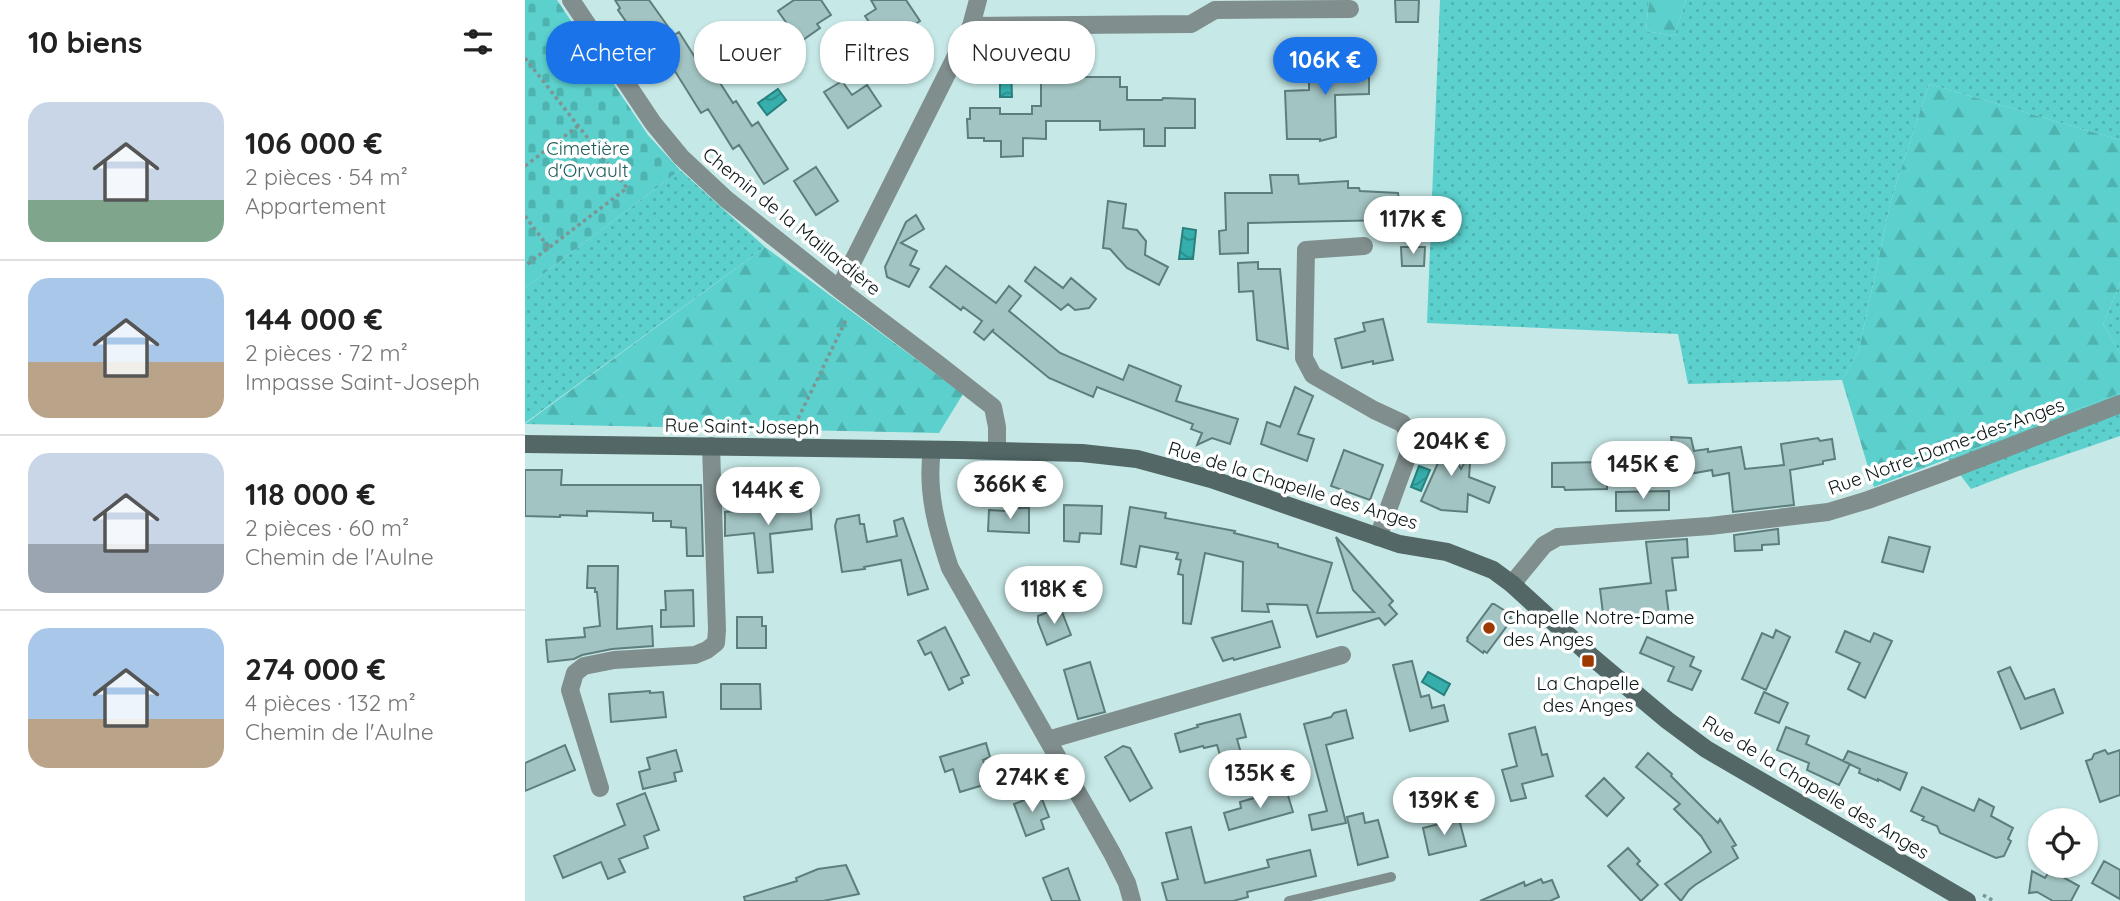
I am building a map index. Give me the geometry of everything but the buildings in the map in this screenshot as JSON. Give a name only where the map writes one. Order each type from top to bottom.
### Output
[{"type":"main road","name":"Rue Saint-Joseph","points":[[525,444],[959,450]]},
{"type":"main road","name":"Rue de la Chapelle des Anges","points":[[959,450],[1082,453],[1137,459],[1212,479],[1399,544],[1447,552],[1493,570],[1592,657],[1706,749],[1971,896]]},
{"type":"street","name":"Chemin de la Maillardière","points":[[571,0],[653,123],[681,157],[726,199],[993,407],[997,427],[997,451]]},
{"type":"street","points":[[972,21],[978,0]]},
{"type":"street","points":[[1095,25],[1191,24],[1215,10],[1350,9]]},
{"type":"street","points":[[839,289],[948,72]]},
{"type":"street","points":[[1364,246],[1306,250],[1304,358],[1313,375],[1402,423],[1409,433],[1411,447],[1378,537]]},
{"type":"street","name":"Rue Notre-Dame-des-Anges","points":[[1512,584],[1544,545],[1558,537],[1710,526],[1828,512],[1942,474],[2120,404]]},
{"type":"street","points":[[600,788],[570,690],[575,673],[584,666],[614,660],[695,655],[716,643],[711,446]]},
{"type":"street","points":[[932,450],[931,493],[938,531],[950,568],[1112,853],[1127,883],[1132,901]]},
{"type":"street","points":[[1048,740],[1342,655]]},
{"type":"lane","points":[[1289,901],[1391,877]]},
{"type":"path","points":[[525,58],[527,65],[628,188],[525,266]]},
{"type":"path","points":[[525,166],[578,125]]},
{"type":"path","points":[[525,216],[549,248]]},
{"type":"path","points":[[791,434],[856,301]]},
{"type":"path","points":[[1971,896],[1994,901]]},
{"type":"green space","name":"Cimetière d'Orvault","points":[[525,0],[557,0],[571,21],[546,21],[546,84],[614,84],[648,135],[680,170],[525,288]]},
{"type":"green space","points":[[1440,0],[1649,0],[1646,31],[1674,36],[1686,0],[2120,0],[2120,140],[1929,84],[1891,200],[1859,350],[1842,380],[1688,384],[1678,334],[1427,323]]},
{"type":"green space","points":[[1649,0],[1686,0],[1674,36],[1646,31]]},
{"type":"green space","points":[[1929,84],[2120,140],[2120,283],[2103,324],[2120,353],[2120,393],[1874,487],[1842,380],[1859,350],[1891,200]]},
{"type":"green space","points":[[680,170],[765,247],[525,423],[525,288]]},
{"type":"green space","points":[[765,247],[963,394],[939,433],[525,424]]},
{"type":"green space","points":[[2120,283],[2120,353],[2103,324]]},
{"type":"green space","points":[[2120,393],[2120,436],[1971,489],[1948,459]]},
{"type":"water","points":[[1285,49],[1298,50],[1299,75],[1285,74]]},
{"type":"water","points":[[1000,84],[1012,84],[1012,97],[1000,97]]},
{"type":"water","points":[[778,89],[786,100],[767,115],[758,103]]},
{"type":"water","points":[[1183,228],[1196,230],[1193,259],[1179,259]]},
{"type":"water","points":[[1419,466],[1430,470],[1421,491],[1411,487]]},
{"type":"water","points":[[1428,672],[1450,684],[1444,695],[1422,682]]},
{"type":"place","name":"Chapelle Notre-Dame des Anges","points":[[1489,628]]},
{"type":"place","name":"La Chapelle des Anges","points":[[1588,661]]}]
